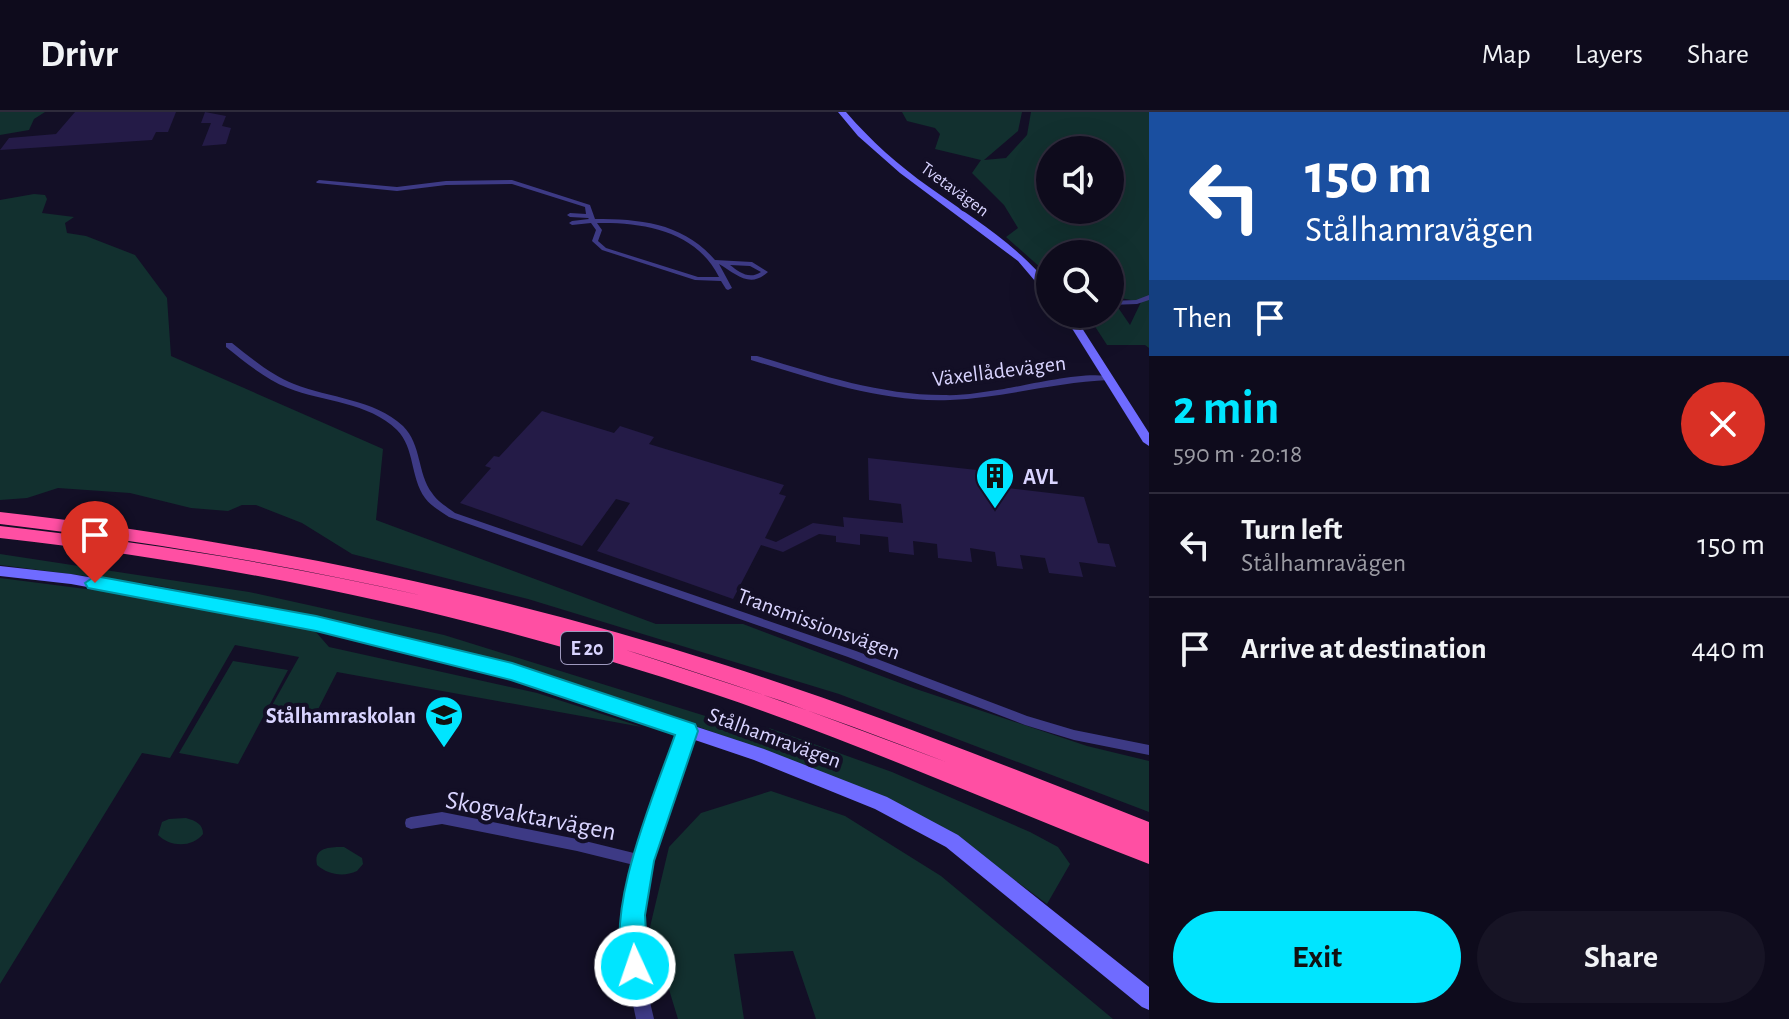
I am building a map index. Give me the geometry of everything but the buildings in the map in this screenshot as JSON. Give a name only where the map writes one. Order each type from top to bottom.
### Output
[{"type":"highway","name":"E 20","points":[[0,518],[154,536],[264,555],[502,607],[607,636],[826,707],[1149,833]]},
{"type":"highway","name":"E 20","points":[[0,532],[144,549],[257,568],[367,591],[554,638],[718,688],[835,729],[1149,853]]},
{"type":"main road","name":"Tvetavägen","points":[[842,112],[875,150],[915,183],[1020,257],[1036,276]]},
{"type":"main road","points":[[1077,328],[1149,442]]},
{"type":"main road","name":"Stålhamravägen","points":[[0,571],[71,579],[316,623],[512,672],[687,731],[881,803],[952,841],[1149,1000]]},
{"type":"street","points":[[319,182],[397,189],[446,183],[512,182],[591,208],[591,218],[599,230],[595,241],[604,249],[697,279],[724,279]]},
{"type":"street","points":[[571,219],[641,220],[691,241],[719,262],[745,277],[753,279],[765,272],[752,264],[719,262]]},
{"type":"street","points":[[719,262],[728,288]]},
{"type":"street","points":[[1124,302],[1149,297]]},
{"type":"street","name":"Transmissionsvägen","points":[[229,345],[288,384],[393,422],[405,433],[430,501],[452,515],[852,654],[1025,720],[1074,735],[1149,750]]},
{"type":"street","name":"Växellådevägen","points":[[754,358],[866,389],[915,397],[975,396],[1052,381],[1109,378]]},
{"type":"street","points":[[645,1019],[632,942],[642,861],[687,731]]},
{"type":"street","name":"Skogvaktarvägen","points":[[411,823],[442,818],[642,861]]},
{"type":"green space","points":[[0,112],[45,112],[34,119],[29,130],[0,135]]},
{"type":"green space","points":[[902,112],[1022,112],[1018,131],[984,160],[1006,158],[1027,135],[1031,112],[1149,112],[1149,348],[1145,345],[1107,345],[1096,328],[1124,328],[1124,316],[1130,325],[1141,302],[1124,299],[1124,240],[1036,240],[1036,264],[1006,237],[1018,228],[1004,205],[972,173],[981,160],[935,149],[940,134],[935,128],[907,121]]},
{"type":"green space","points":[[45,195],[47,199],[42,213],[74,217],[65,223],[67,233],[86,236],[135,255],[167,298],[171,356],[383,449],[376,520],[656,624],[743,624],[916,689],[1087,746],[1149,761],[1149,812],[839,694],[528,599],[352,554],[302,523],[256,505],[242,505],[228,511],[191,508],[130,493],[58,488],[27,498],[0,500],[0,200]]},
{"type":"green space","points":[[0,554],[249,592],[444,635],[728,723],[769,728],[892,772],[1030,832],[1058,847],[1070,864],[1047,904],[953,834],[760,749],[693,725],[513,667],[321,617],[148,584],[0,565]]},
{"type":"green space","points":[[0,578],[125,594],[315,631],[329,647],[537,693],[642,727],[337,672],[309,727],[265,718],[299,657],[235,645],[170,758],[142,753],[0,984]]},
{"type":"green space","points":[[233,661],[288,670],[238,764],[179,753]]},
{"type":"green space","points":[[771,791],[845,816],[941,876],[1113,1019],[816,1019],[793,951],[734,954],[744,1019],[678,1019],[650,927],[669,847],[701,813]]},
{"type":"green space","points":[[186,818],[202,828],[203,834],[198,839],[181,844],[169,842],[158,835],[162,822]]},
{"type":"green space","points":[[344,847],[362,858],[363,864],[357,871],[336,874],[317,865],[320,851]]},
{"type":"place","name":"AVL","points":[[995,510]]},
{"type":"place","name":"Stålhamraskolan","points":[[444,749]]},
{"type":"route","points":[[95,583],[316,623],[512,672],[687,731],[642,861],[633,915],[635,966]]}]
